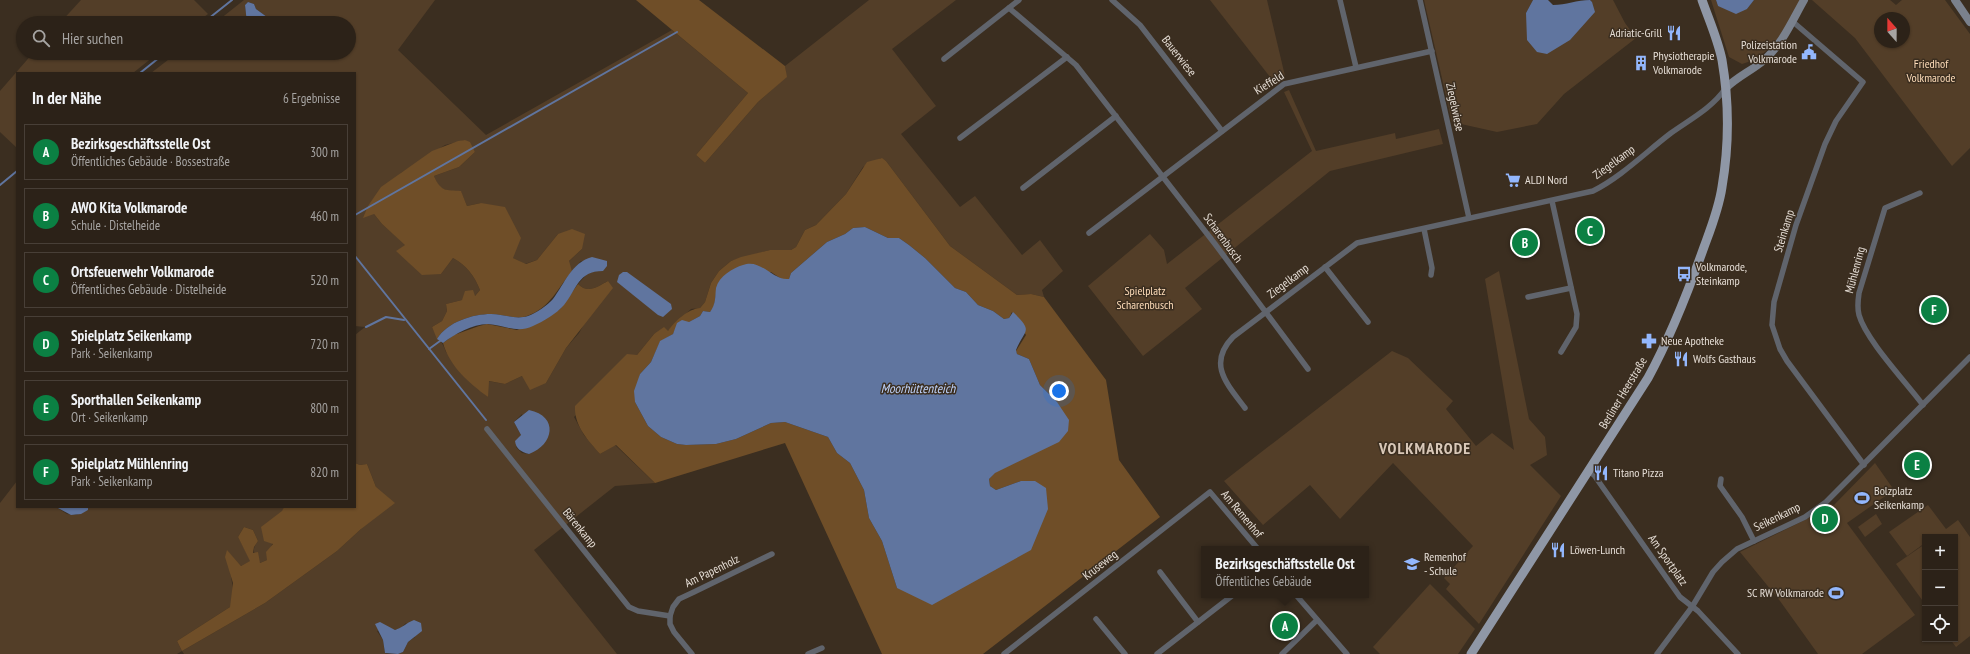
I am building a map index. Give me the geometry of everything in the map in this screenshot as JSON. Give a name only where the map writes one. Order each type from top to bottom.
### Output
[{"type":"main road","name":"Berliner Heerstraße","points":[[1471,654],[1589,471],[1659,358],[1674,326],[1698,264],[1722,188],[1726,148],[1726,88],[1719,47],[1702,0]]},
{"type":"street","points":[[944,59],[1020,0]]},
{"type":"street","name":"Bauerwiese","points":[[1112,0],[1140,25],[1222,131]]},
{"type":"street","points":[[1340,0],[1356,67]]},
{"type":"street","name":"Ziegelwiese","points":[[1420,0],[1469,218]]},
{"type":"street","points":[[1726,88],[1768,56],[1778,45],[1804,0]]},
{"type":"street","points":[[1955,0],[1970,22]]},
{"type":"street","name":"Scharenbusch","points":[[1010,8],[1076,65],[1265,312]]},
{"type":"street","name":"Steinkamp","points":[[1792,21],[1863,82],[1836,121],[1825,144],[1796,225],[1774,302],[1772,326],[1780,348],[1787,361],[1864,465]]},
{"type":"street","name":"Kieffeld","points":[[1162,177],[1284,84],[1432,50]]},
{"type":"street","points":[[960,138],[1067,57]]},
{"type":"street","name":"Ziegelkamp","points":[[1245,408],[1224,378],[1220,360],[1221,352],[1233,337],[1357,243],[1592,191],[1600,187],[1717,101],[1726,88]]},
{"type":"street","points":[[1023,188],[1116,116]]},
{"type":"street","points":[[1089,233],[1162,177]]},
{"type":"street","name":"Mühlenring","points":[[1920,193],[1885,208],[1859,293],[1858,304],[1861,322],[1871,339],[1923,405]]},
{"type":"street","points":[[1552,200],[1577,314],[1576,324],[1561,352]]},
{"type":"street","points":[[1424,229],[1432,268],[1430,275]]},
{"type":"street","name":"Ziegelkamp","points":[[1325,267],[1368,322]]},
{"type":"street","points":[[1528,297],[1571,288]]},
{"type":"street","name":"Ziegelkamp","points":[[1265,312],[1308,369]]},
{"type":"street","name":"Seikenkamp","points":[[1657,654],[1692,607],[1722,562],[1737,550],[1805,517],[1826,502],[1970,357]]},
{"type":"street","name":"Bärenkamp","points":[[487,429],[629,607],[638,611],[670,616]]},
{"type":"street","name":"Am Sportplatz","points":[[1589,471],[1594,475],[1680,597],[1698,611],[1738,654]]},
{"type":"street","points":[[1721,479],[1720,486],[1742,517],[1754,541]]},
{"type":"street","name":"Am Remenhof","points":[[1210,492],[1255,546]]},
{"type":"street","name":"Kruseweg","points":[[1004,654],[1210,492]]},
{"type":"street","name":"Am Papenholz","points":[[670,616],[673,607],[679,600],[772,554]]},
{"type":"street","points":[[1160,572],[1198,622]]},
{"type":"street","points":[[1157,654],[1229,598]]},
{"type":"street","points":[[1299,598],[1347,654]]},
{"type":"street","points":[[670,616],[670,624],[674,632],[692,654]]},
{"type":"street","points":[[1096,620],[1125,654]]},
{"type":"street","points":[[1282,654],[1317,620]]},
{"type":"street","points":[[808,654],[822,648]]},
{"type":"green space","points":[[81,0],[194,0],[208,14],[205,16],[66,16]]},
{"type":"green space","points":[[244,0],[435,0],[398,50],[486,135],[672,30],[748,93],[696,155],[705,163],[758,102],[786,77],[785,66],[869,0],[956,0],[892,49],[936,106],[901,134],[960,207],[975,196],[1022,255],[1040,240],[1063,271],[1042,290],[1044,297],[1031,294],[1017,295],[950,246],[886,161],[881,158],[863,167],[846,194],[816,225],[805,230],[796,247],[791,250],[770,250],[731,261],[719,271],[711,283],[705,302],[700,308],[691,309],[668,331],[654,334],[637,355],[574,417],[584,435],[600,454],[615,445],[655,483],[615,486],[534,550],[617,654],[398,654],[403,652],[408,642],[415,637],[406,623],[401,628],[395,630],[387,627],[377,631],[383,640],[385,653],[387,654],[184,654],[182,651],[265,603],[337,551],[361,529],[376,487],[367,464],[360,465],[356,463],[356,334],[365,327],[356,326],[356,72],[152,72],[168,60],[356,60],[356,16],[266,16],[256,9],[254,4],[248,2],[245,5],[246,16],[224,16]],"holes":[[[465,140],[475,152],[459,167],[434,176],[441,188],[461,192],[467,206],[481,203],[513,258],[525,264],[537,260],[558,234],[582,249],[568,262],[572,271],[581,261],[597,271],[588,273],[578,284],[585,289],[589,289],[608,281],[579,333],[566,348],[546,383],[522,376],[505,384],[488,381],[488,397],[446,352],[432,327],[442,321],[447,311],[446,304],[474,297],[480,290],[473,275],[462,264],[453,258],[441,274],[397,251],[406,245],[382,224],[374,214],[401,173],[445,145]],[[522,414],[529,454],[522,453],[516,447],[521,435],[514,422]]]},
{"type":"green space","points":[[1210,0],[1267,0],[1285,76],[1274,82]]},
{"type":"green space","points":[[1424,0],[1533,0],[1526,13],[1592,2],[1590,0],[1613,0],[1625,23],[1636,38],[1564,94],[1537,124],[1497,132],[1452,122]]},
{"type":"green space","points":[[1711,0],[1716,0],[1718,6],[1747,9],[1754,0],[1801,0],[1778,39],[1762,54],[1753,60],[1742,64],[1729,57]]},
{"type":"green space","name":"Friedhof Volkmarode","points":[[1812,0],[1890,0],[1896,5],[1902,0],[1945,0],[1970,34],[1970,148],[1952,166],[1855,38]]},
{"type":"green space","points":[[27,60],[149,60],[134,72],[16,72]]},
{"type":"green space","points":[[16,73],[16,147],[0,132],[0,91]]},
{"type":"green space","name":"Spielplatz Scharenbusch","points":[[1289,90],[1316,151],[1395,133],[1396,139],[1439,129],[1443,144],[1330,171],[1185,288],[1202,309],[1143,356],[1088,286],[1150,234],[1164,250],[1167,264],[1312,151],[1284,92]]},
{"type":"green space","points":[[1499,271],[1529,419],[1545,437],[1547,455],[1530,465],[1561,496],[1479,624],[1446,589],[1450,584],[1444,578],[1473,546],[1393,463],[1340,519],[1310,485],[1263,525],[1224,481],[1392,351],[1408,358],[1453,401],[1446,409],[1476,446],[1492,433],[1514,450],[1485,279]]},
{"type":"green space","name":"SC RW Volkmarode","points":[[1875,463],[1894,490],[1847,523],[1915,615],[1862,654],[1818,654],[1780,601],[1740,552],[1805,520],[1830,504],[1834,505]]},
{"type":"green space","points":[[16,482],[16,508],[58,508],[67,514],[76,515],[88,510],[88,508],[284,508],[267,560],[260,563],[254,552],[258,541],[253,530],[244,527],[238,537],[251,561],[241,566],[227,551],[235,602],[230,607],[177,641],[182,651],[177,654],[0,654],[0,503]]},
{"type":"green space","points":[[1928,505],[1946,529],[1958,520],[1970,537],[1970,636],[1956,647],[1952,642],[1958,642],[1958,534],[1922,534],[1922,545],[1907,556],[1889,532]]},
{"type":"green space","points":[[1876,514],[1882,524],[1865,537],[1858,527]]},
{"type":"green space","points":[[1922,546],[1922,600],[1896,564]]},
{"type":"green space","points":[[1430,584],[1475,629],[1458,654],[1380,654],[1373,647]]},
{"type":"shaded area","points":[[636,0],[699,0],[785,66],[787,77],[758,102],[705,163],[696,155],[748,93]]},
{"type":"shaded area","points":[[465,140],[470,142],[475,152],[459,167],[434,176],[442,188],[461,191],[467,206],[481,203],[505,207],[521,238],[513,258],[526,264],[537,260],[558,234],[572,229],[585,234],[582,249],[569,261],[572,271],[553,297],[542,308],[522,317],[484,314],[469,317],[447,328],[437,339],[432,327],[442,321],[447,311],[446,304],[462,300],[465,291],[473,290],[475,296],[480,290],[470,271],[453,258],[441,274],[422,275],[396,251],[405,245],[382,224],[374,214],[363,218],[368,206],[381,187],[432,151],[458,141]]},
{"type":"shaded area","points":[[882,158],[886,161],[950,246],[1017,295],[1031,294],[1044,297],[1106,380],[1119,460],[1160,517],[983,654],[882,654],[785,443],[655,483],[616,445],[600,454],[579,426],[575,413],[575,406],[627,354],[637,355],[654,334],[664,327],[668,331],[682,316],[700,308],[705,302],[711,283],[719,271],[731,261],[770,250],[791,250],[796,247],[805,230],[816,225],[846,194],[867,162]],"holes":[[[865,227],[888,238],[899,238],[909,245],[925,258],[955,288],[966,292],[978,305],[993,311],[1004,319],[1009,318],[1012,312],[1026,335],[1016,351],[1017,354],[1029,359],[1040,385],[1057,402],[989,479],[990,486],[996,490],[1021,481],[897,588],[882,541],[869,518],[864,490],[850,463],[837,453],[828,437],[785,422],[771,423],[736,439],[716,444],[677,444],[661,437],[648,426],[635,402],[640,374],[651,362],[660,342],[673,334],[675,330],[700,316],[703,311],[710,312],[714,307],[717,287],[723,277],[771,272],[783,280],[789,279],[791,273],[827,242],[845,234],[853,228]]]},
{"type":"shaded area","points":[[608,281],[613,288],[566,348],[546,383],[530,390],[522,376],[505,384],[489,381],[488,397],[461,374],[450,360],[446,352],[443,343],[454,335],[487,324],[517,330],[542,321],[560,309],[578,284],[585,289],[589,289]]},
{"type":"shaded area","points":[[356,463],[360,465],[367,464],[376,487],[395,503],[361,529],[337,551],[265,603],[182,651],[177,641],[230,607],[233,583],[225,557],[227,550],[241,566],[250,561],[238,537],[244,527],[253,530],[258,541],[254,547],[253,553],[258,552],[260,563],[267,560],[266,552],[273,544],[264,541],[261,527],[282,511],[284,508],[356,508]]},
{"type":"water","points":[[1533,0],[1548,0],[1553,5],[1590,0],[1595,12],[1570,40],[1547,54],[1537,52],[1527,40],[1526,13]]},
{"type":"water","points":[[1716,0],[1754,0],[1747,9],[1736,14],[1718,6]]},
{"type":"water","points":[[248,2],[254,4],[256,9],[266,16],[246,16],[245,5]]},
{"type":"water","name":"Moorhüttenteich","points":[[865,227],[888,238],[899,238],[925,258],[955,288],[966,292],[978,305],[993,311],[1004,319],[1009,318],[1013,312],[1026,327],[1025,334],[1016,350],[1017,354],[1029,359],[1040,385],[1057,402],[1069,420],[1068,431],[1059,442],[995,473],[989,479],[990,486],[996,490],[1021,481],[1035,481],[1046,488],[1048,509],[1031,550],[932,605],[897,588],[882,541],[869,518],[864,490],[850,463],[837,453],[828,437],[785,422],[771,423],[736,439],[716,444],[677,444],[661,437],[648,426],[635,402],[634,391],[640,374],[651,362],[660,341],[673,334],[677,323],[682,320],[689,322],[700,316],[703,311],[710,312],[714,303],[716,288],[723,276],[739,266],[749,264],[761,267],[783,279],[789,279],[791,273],[827,242],[845,234],[853,228]]},
{"type":"water","points":[[592,257],[607,261],[607,266],[603,271],[588,274],[583,278],[564,305],[554,314],[541,322],[521,329],[482,324],[464,330],[443,343],[437,339],[447,328],[469,317],[491,314],[523,317],[535,313],[553,299],[569,274],[579,264]]},
{"type":"water","points":[[623,272],[627,272],[671,304],[672,309],[663,317],[658,315],[617,282],[619,275]]},
{"type":"water","points":[[529,410],[539,413],[545,418],[549,424],[550,431],[544,444],[529,454],[521,451],[516,446],[515,441],[521,435],[514,422]]},
{"type":"water","points":[[58,508],[88,508],[88,510],[81,514],[71,515]]},
{"type":"water","points":[[414,620],[421,623],[422,631],[408,642],[403,652],[398,654],[385,653],[383,640],[375,624],[380,622],[395,630]]},
{"type":"waterway","points":[[212,16],[232,0]]},
{"type":"waterway","points":[[356,214],[677,32]]},
{"type":"waterway","points":[[141,72],[156,60]]},
{"type":"waterway","points":[[0,185],[16,172]]},
{"type":"waterway","points":[[356,257],[486,420]]},
{"type":"waterway","points":[[366,327],[386,317],[404,320]]},
{"type":"waterway","points":[[429,349],[440,341]]},
{"type":"place","name":"Adriatic-Grill","points":[[1674,33]]},
{"type":"place","name":"Polizeistation Volkmarode","points":[[1809,52]]},
{"type":"place","name":"Physiotherapie Volkmarode","points":[[1641,63]]},
{"type":"place","name":"ALDI Nord","points":[[1513,180]]},
{"type":"place","name":"Ortsfeuerwehr Volkmarode","points":[[1590,231]]},
{"type":"place","name":"AWO Kita Volkmarode","points":[[1525,243]]},
{"type":"place","name":"Volkmarode, Steinkamp","points":[[1684,274]]},
{"type":"place","name":"Spielplatz Mühlenring","points":[[1934,310]]},
{"type":"place","name":"Neue Apotheke","points":[[1649,341]]},
{"type":"place","name":"Wolfs Gasthaus","points":[[1681,359]]},
{"type":"place","name":"Sporthallen Seikenkamp","points":[[1917,465]]},
{"type":"place","name":"Titano Pizza","points":[[1601,473]]},
{"type":"place","name":"Bolzplatz Seikenkamp","points":[[1862,498]]},
{"type":"place","name":"Spielplatz Seikenkamp","points":[[1825,519]]},
{"type":"place","name":"Löwen-Lunch","points":[[1558,550]]},
{"type":"place","name":"Remenhof - Schule","points":[[1412,564]]},
{"type":"place","name":"SC RW Volkmarode","points":[[1836,593]]},
{"type":"place","name":"Bezirksgeschäftsstelle Ost","points":[[1285,626]]},
{"type":"district","name":"VOLKMARODE","points":[[1425,448]]}]
